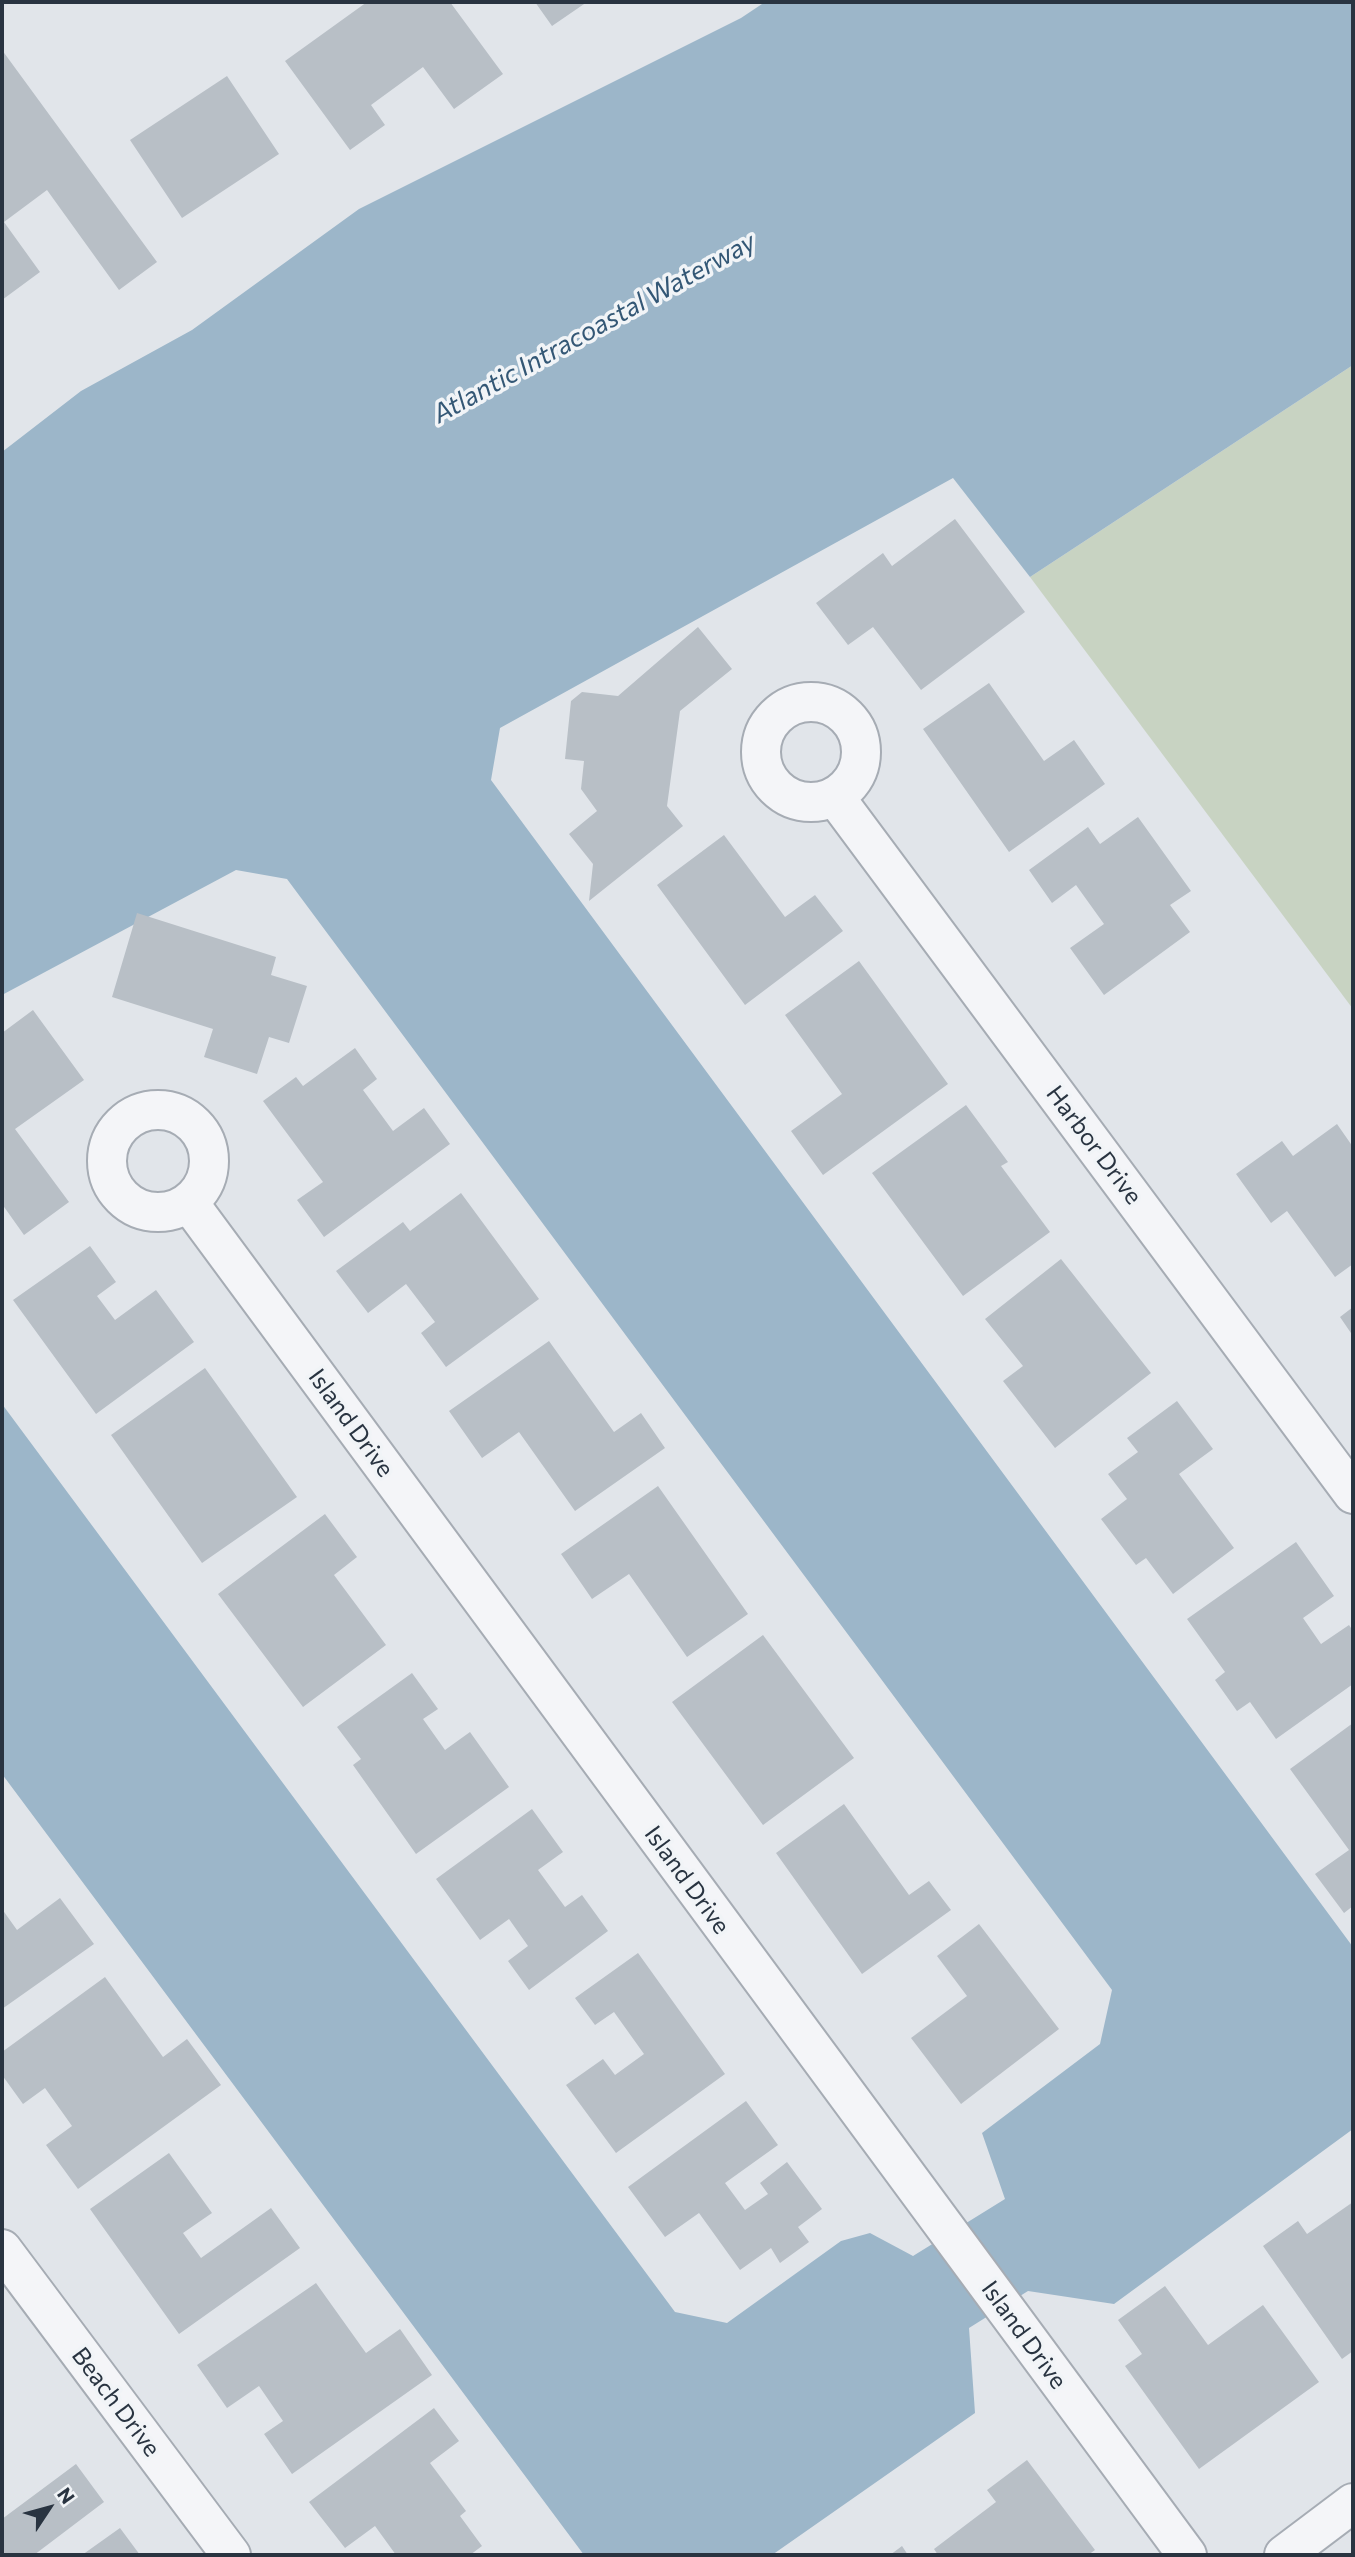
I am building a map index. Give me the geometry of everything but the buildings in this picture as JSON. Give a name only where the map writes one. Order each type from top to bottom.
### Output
[{"type":"street","name":"Harbor Drive","points":[[835,797],[1353,1494]]},
{"type":"street","name":"Island Drive","points":[[189,1203],[1187,2555]]},
{"type":"street","name":"Beach Drive","points":[[2,2249],[231,2555]]},
{"type":"street","points":[[1284,2555],[1353,2503]]},
{"type":"green space","points":[[1353,365],[1353,1009],[1030,577]]},
{"type":"water","name":"Atlantic Intracoastal Waterway","points":[[765,2],[1353,2],[1353,365],[1030,577],[953,478],[500,728],[491,780],[1353,1947],[1353,2129],[1114,2304],[1028,2291],[969,2328],[975,2413],[772,2555],[584,2555],[2,1774],[2,1404],[675,2312],[727,2323],[841,2241],[870,2233],[913,2256],[1005,2199],[982,2133],[1100,2044],[1112,1990],[287,879],[236,870],[2,995],[2,452],[81,391],[192,330],[359,209],[741,18]]}]
